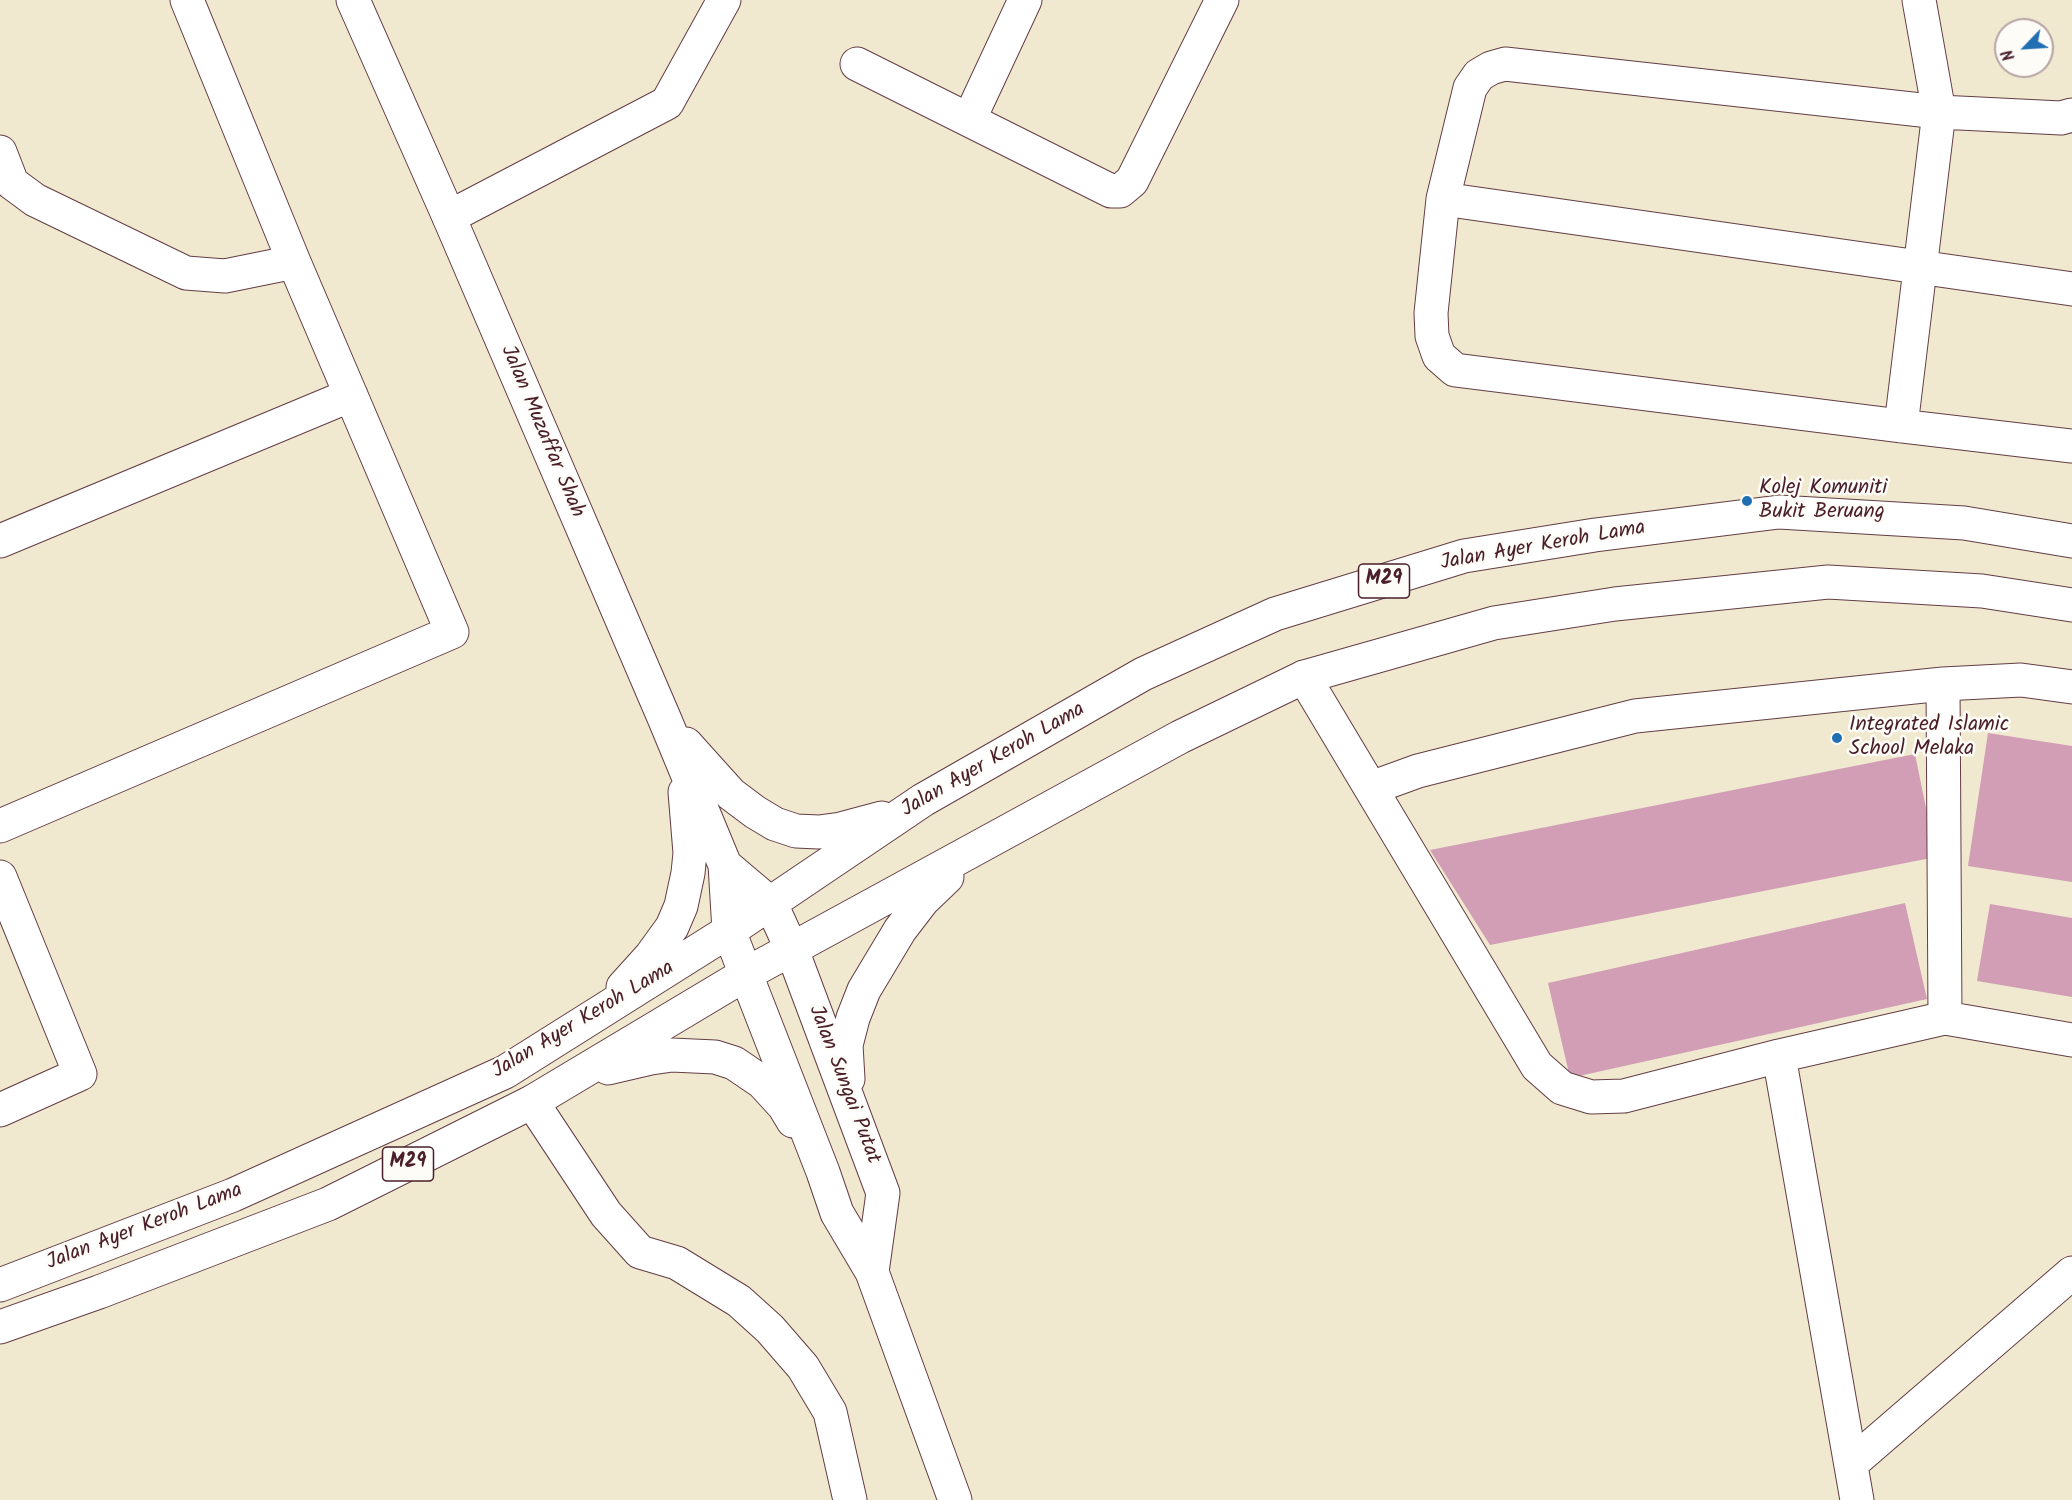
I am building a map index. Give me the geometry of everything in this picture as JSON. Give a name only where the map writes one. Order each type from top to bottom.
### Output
[{"type":"main road","points":[[0,826],[452,632],[294,262],[187,0]]},
{"type":"main road","name":"Jalan Muzaffar Shah","points":[[353,0],[681,755],[725,865],[729,931]]},
{"type":"main road","points":[[449,217],[667,103],[724,0]]},
{"type":"main road","points":[[969,120],[1025,0]]},
{"type":"main road","points":[[857,64],[1111,191],[1120,190],[1132,181],[1222,0]]},
{"type":"main road","points":[[1900,426],[1939,112],[1920,0]]},
{"type":"main road","points":[[2072,115],[2061,118],[1939,112],[1505,64],[1491,68],[1479,75],[1470,88],[1443,199],[1431,313],[1432,336],[1439,356],[1455,370],[2072,446]]},
{"type":"main road","points":[[0,152],[12,183],[35,200],[186,273],[225,276],[294,262]]},
{"type":"main road","points":[[1443,199],[2072,289]]},
{"type":"main road","points":[[0,541],[351,395]]},
{"type":"main road","name":"Jalan Ayer Keroh Lama","points":[[0,1285],[232,1195],[505,1072],[572,1032],[771,904],[923,800],[1143,674],[1275,614],[1464,556],[1595,535],[1779,512],[1964,523],[2072,541]]},
{"type":"main road","name":"Jalan Ayer Keroh Lama","points":[[0,1327],[99,1292],[328,1204],[532,1102],[746,974],[1180,738],[1304,676],[1494,623],[1615,604],[1828,582],[1982,591],[2072,605]]},
{"type":"main road","points":[[1304,676],[1537,1066],[1562,1088],[1591,1097],[1624,1096],[1779,1056],[1945,1018],[2072,1040]]},
{"type":"main road","points":[[1371,788],[1418,771],[1635,716],[1943,684],[2021,680],[2072,687]]},
{"type":"main road","points":[[1943,684],[1945,1018]]},
{"type":"main road","points":[[666,720],[731,794],[754,812],[775,824],[796,831],[819,832],[866,823],[923,800]]},
{"type":"main road","points":[[572,1032],[628,983],[672,927],[681,906],[690,853],[681,755]]},
{"type":"main road","points":[[853,1114],[846,1045],[864,990],[900,930],[923,900],[977,849]]},
{"type":"main road","name":"Jalan Muzaffar Shah","points":[[725,865],[771,904]]},
{"type":"main road","points":[[0,877],[80,1074],[0,1110]]},
{"type":"main road","name":"Jalan Sungai Putat","points":[[771,904],[792,950],[884,1193],[872,1272]]},
{"type":"main road","name":"Jalan Sungai Putat","points":[[729,931],[837,1213],[872,1272],[955,1500]]},
{"type":"main road","points":[[581,1073],[672,1055],[715,1057],[734,1062],[762,1082],[784,1106],[823,1172]]},
{"type":"main road","points":[[1779,1056],[1857,1500]]},
{"type":"main road","points":[[532,1102],[606,1214],[640,1252],[677,1263],[739,1301],[770,1329],[803,1367],[830,1412],[849,1500]]},
{"type":"main road","points":[[1852,1463],[2072,1273]]},
{"type":"building","points":[[1988,733],[2072,746],[2072,882],[1968,866]]},
{"type":"building","points":[[1915,754],[1936,857],[1490,945],[1430,850]]},
{"type":"building","points":[[1905,903],[1927,999],[1570,1078],[1548,983]]},
{"type":"building","points":[[1990,904],[2072,918],[2072,997],[1977,981]]},
{"type":"place","name":"Kolej Komuniti Bukit Beruang","points":[[1747,501]]},
{"type":"place","name":"Integrated Islamic School Melaka","points":[[1837,738]]}]
